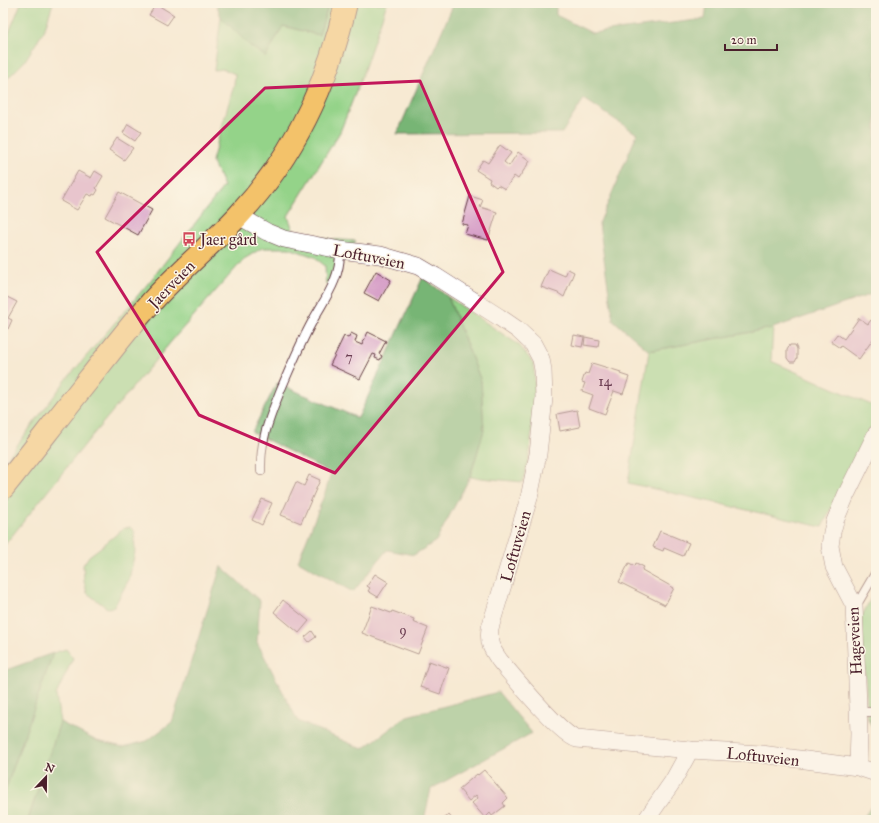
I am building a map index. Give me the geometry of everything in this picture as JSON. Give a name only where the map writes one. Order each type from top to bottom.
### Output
[{"type":"main road","name":"Jaerveien","points":[[3,488],[110,352],[156,297],[238,216],[264,185],[296,138],[318,95],[339,36],[346,3]]},
{"type":"street","name":"Loftuveien","points":[[238,216],[267,232],[284,239],[340,250],[380,255],[418,266],[518,330],[534,344],[541,359],[543,370],[544,398],[538,454],[529,498],[490,628],[488,640],[492,650],[509,672],[559,727],[573,738],[690,750],[761,754],[858,768],[876,773]]},
{"type":"street","name":"Hageveien","points":[[858,768],[858,712],[854,605],[834,567],[830,546],[835,521],[876,434]]},
{"type":"street","points":[[646,820],[673,781],[690,750]]},
{"type":"lane","points":[[261,471],[261,446],[266,427],[303,340],[337,277],[340,261],[340,250]]},
{"type":"lane","points":[[854,605],[859,601],[876,572]]},
{"type":"lane","points":[[858,712],[876,712]]},
{"type":"highlighted area","points":[[420,81],[503,272],[335,473],[199,415],[97,252],[265,88]]},
{"type":"green space","points":[[21,3],[53,3],[44,31],[24,62],[5,81],[3,81],[3,47]]},
{"type":"green space","points":[[216,3],[329,3],[319,35],[283,26],[266,57],[250,46],[221,17]]},
{"type":"green space","points":[[329,3],[387,3],[359,84],[340,132],[288,216],[293,230],[327,239],[356,241],[326,285],[325,266],[315,257],[289,248],[262,248],[244,259],[175,337],[91,437],[3,547],[3,464],[66,380],[151,280],[224,186],[212,161],[234,85],[235,74],[223,69],[214,70],[221,17],[250,46],[283,26],[319,35]]},
{"type":"green space","points":[[454,3],[556,3],[556,15],[592,33],[705,19],[707,3],[876,3],[876,296],[872,294],[773,328],[649,351],[613,320],[599,224],[637,134],[584,99],[562,133],[397,134]]},
{"type":"green space","points":[[423,277],[448,297],[481,381],[484,430],[470,477],[436,541],[414,555],[387,550],[353,592],[298,561],[325,493],[331,473],[252,432],[277,383],[358,418]]},
{"type":"green space","points":[[448,297],[519,345],[534,364],[535,396],[530,452],[523,482],[470,477],[484,430],[481,381]]},
{"type":"green space","points":[[773,328],[771,361],[876,407],[876,418],[822,527],[628,483],[649,351]]},
{"type":"green space","points":[[130,527],[134,531],[135,552],[129,579],[114,607],[107,608],[87,593],[84,581],[83,565],[89,556],[124,528]]},
{"type":"green space","points":[[221,566],[260,601],[257,642],[298,721],[363,749],[407,716],[498,692],[532,733],[431,789],[424,820],[28,820],[60,722],[97,741],[123,747],[147,741],[172,722]]},
{"type":"green space","points":[[876,588],[876,718],[868,719],[861,618]]},
{"type":"green space","points":[[66,649],[73,658],[56,695],[60,722],[28,820],[3,820],[3,797],[53,653]]},
{"type":"green space","points":[[53,653],[3,797],[3,675],[6,670]]},
{"type":"green space","points":[[876,718],[876,735],[868,719]]},
{"type":"green space","points":[[872,805],[876,806],[876,820],[862,820]]},
{"type":"building","points":[[156,4],[174,15],[167,25],[149,15]]},
{"type":"building","points":[[128,124],[141,132],[135,141],[123,133]]},
{"type":"building","points":[[117,138],[133,148],[124,160],[109,150]]},
{"type":"building","points":[[500,145],[511,153],[504,162],[509,166],[518,152],[530,161],[518,179],[514,176],[505,189],[498,185],[496,187],[489,182],[490,179],[476,170],[483,160],[488,163]]},
{"type":"building","points":[[78,171],[91,178],[95,171],[103,176],[96,188],[98,190],[95,195],[93,194],[92,196],[87,194],[77,210],[61,201]]},
{"type":"building","points":[[119,192],[152,210],[138,235],[105,217]]},
{"type":"building","points":[[470,196],[483,200],[480,207],[497,212],[488,240],[465,234],[468,225],[462,224]]},
{"type":"building","points":[[549,269],[565,276],[568,269],[574,272],[564,297],[558,293],[541,287]]},
{"type":"building","points":[[376,271],[391,280],[379,301],[364,293]]},
{"type":"building","points":[[3,295],[17,302],[8,318],[12,320],[8,329],[3,326]]},
{"type":"building","points":[[859,318],[868,324],[871,320],[876,323],[873,327],[876,329],[876,335],[859,359],[841,346],[840,348],[831,342],[837,334],[844,339]]},
{"type":"building","points":[[368,332],[386,341],[379,354],[382,356],[380,360],[375,358],[376,355],[373,354],[360,379],[330,365],[344,336],[348,338],[351,333],[357,336],[355,342],[362,345]]},
{"type":"building","points":[[574,335],[584,337],[582,347],[572,345]]},
{"type":"building","points":[[585,337],[599,340],[598,347],[584,345]]},
{"type":"building","points":[[790,345],[795,345],[797,349],[797,358],[795,362],[790,362],[787,358],[787,350]]},
{"type":"building","points":[[592,363],[621,372],[620,374],[629,377],[623,394],[614,391],[605,414],[589,408],[593,395],[582,391],[585,383],[582,382],[585,373],[588,374]]},
{"type":"building","points":[[577,410],[580,427],[560,431],[557,414]]},
{"type":"building","points":[[309,475],[320,480],[301,523],[281,515],[296,482],[304,486]]},
{"type":"building","points":[[262,499],[272,503],[262,525],[252,520]]},
{"type":"building","points":[[660,531],[689,543],[683,556],[664,548],[663,551],[653,547]]},
{"type":"building","points":[[629,563],[635,566],[636,563],[644,567],[642,570],[674,588],[665,605],[619,582]]},
{"type":"building","points":[[375,574],[388,582],[378,597],[368,591],[370,588],[367,586]]},
{"type":"building","points":[[283,600],[309,621],[299,633],[274,612]]},
{"type":"building","points":[[372,606],[414,619],[413,622],[428,628],[418,654],[362,633]]},
{"type":"building","points":[[312,631],[316,637],[309,642],[305,637]]},
{"type":"building","points":[[429,661],[449,668],[440,694],[420,687]]},
{"type":"building","points":[[484,770],[508,798],[503,803],[505,806],[492,816],[490,813],[485,818],[472,803],[478,798],[476,795],[469,801],[459,789]]},
{"type":"building","points":[[449,815],[453,820],[442,820]]},
{"type":"place","name":"Jaer gård","points":[[189,239]]}]
